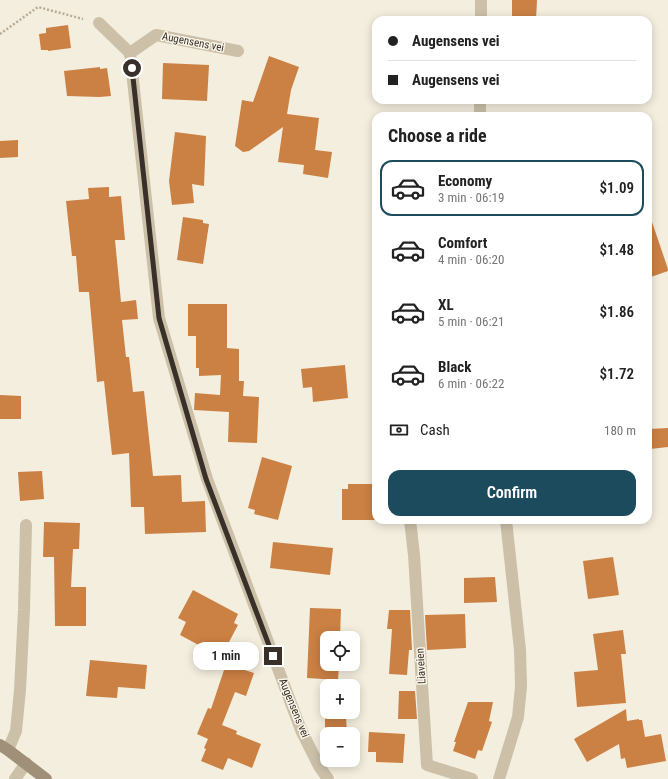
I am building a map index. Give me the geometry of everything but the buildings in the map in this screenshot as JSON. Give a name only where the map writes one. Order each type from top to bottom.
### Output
[{"type":"street","points":[[481,0],[481,16]]},
{"type":"street","points":[[99,23],[130,53]]},
{"type":"street","name":"Augensens vei","points":[[238,51],[156,35],[130,53],[159,318],[206,479],[301,730],[319,766],[328,779]]},
{"type":"street","name":"Liaveien","points":[[410,524],[414,555],[426,765],[472,779]]},
{"type":"street","points":[[499,779],[518,717],[521,686],[520,650],[506,524]]},
{"type":"street","points":[[26,525],[24,610],[20,690],[16,731],[4,748],[46,779]]},
{"type":"street","points":[[15,779],[26,763]]},
{"type":"path","points":[[0,34],[38,7],[99,23]]},
{"type":"route","points":[[132,68],[159,318],[206,479],[273,656]]}]
